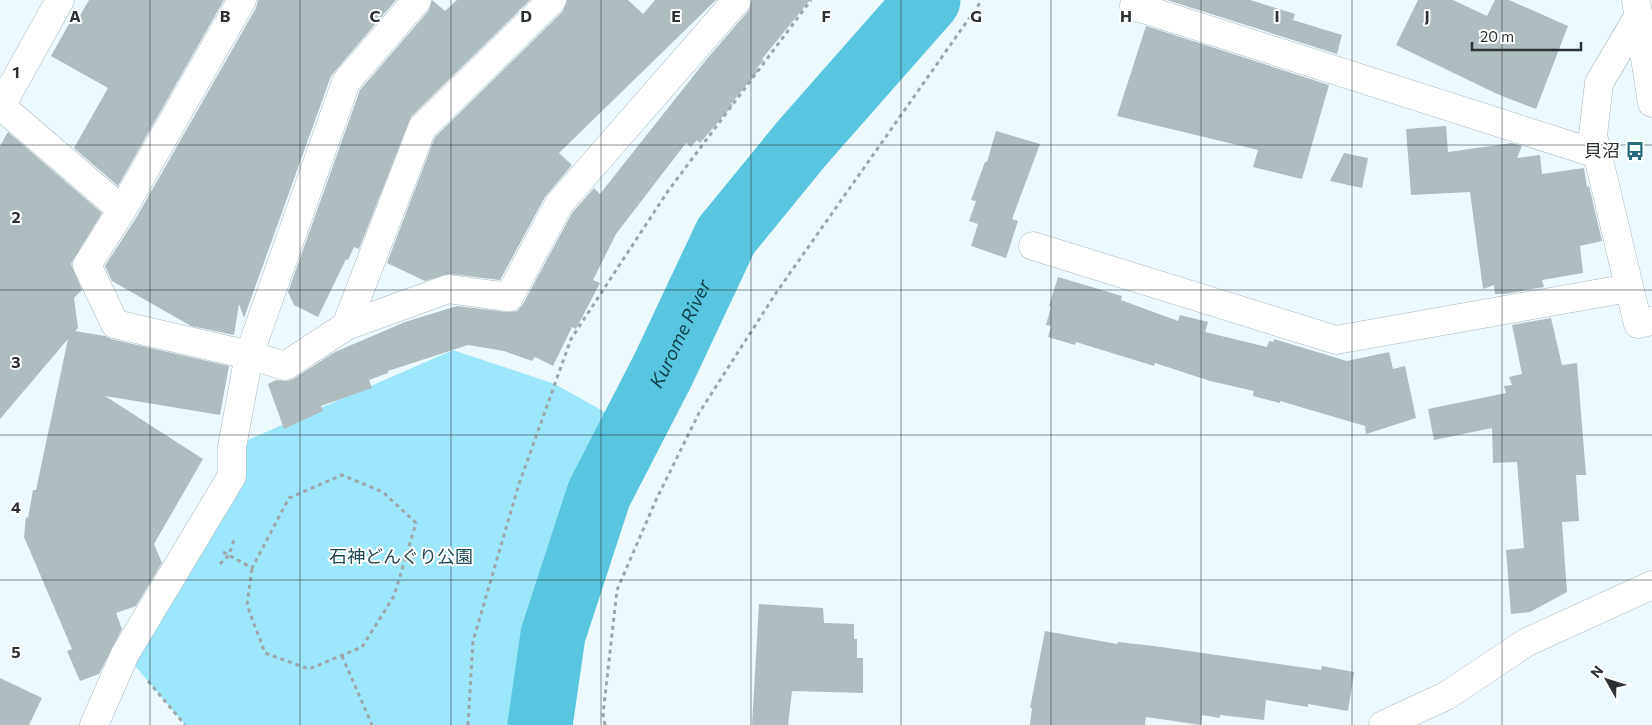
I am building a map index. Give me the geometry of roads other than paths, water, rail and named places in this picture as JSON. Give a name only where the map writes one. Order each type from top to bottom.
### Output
[{"type":"street","points":[[60,0],[1,106],[122,210]]},
{"type":"street","points":[[242,0],[122,210],[87,265],[116,324],[248,355],[285,366],[346,326],[448,288],[509,298],[559,204],[735,1]]},
{"type":"street","points":[[94,725],[125,654],[232,476],[232,447],[248,355],[346,82],[417,0]]},
{"type":"street","points":[[346,326],[422,128],[552,0]]},
{"type":"street","points":[[1134,6],[1597,154]]},
{"type":"street","points":[[1637,8],[1599,83],[1593,136],[1638,324],[1652,321]]},
{"type":"street","points":[[1637,8],[1652,103]]},
{"type":"street","points":[[1032,246],[1336,340],[1629,288]]},
{"type":"street","points":[[1383,725],[1446,696],[1527,642],[1652,585]]},
{"type":"waterway","name":"Kurome River","points":[[540,725],[553,635],[599,494],[663,370],[726,236],[802,143],[928,0]]},
{"type":"place","name":"貝沼","points":[[1635,151]]},
{"type":"park label","name":"石神どんぐり公園","points":[[401,557]]}]
